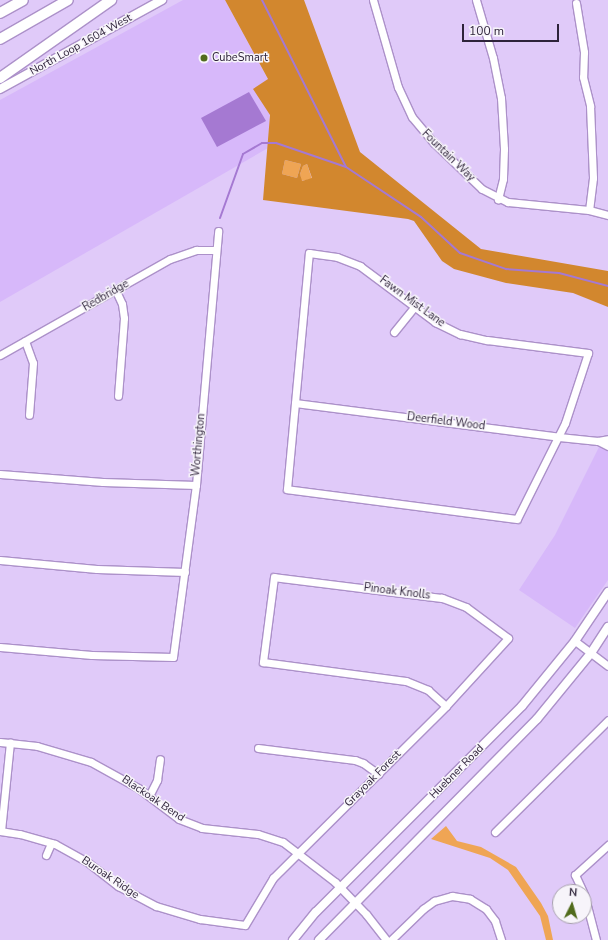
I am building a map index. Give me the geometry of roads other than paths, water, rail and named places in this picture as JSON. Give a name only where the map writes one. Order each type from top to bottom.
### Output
[{"type":"highway","points":[[0,13],[23,0]]},
{"type":"highway","points":[[0,39],[68,0]]},
{"type":"highway","points":[[0,78],[111,0]]},
{"type":"main road","name":"North Loop 1604 West","points":[[0,89],[162,0]]},
{"type":"main road","name":"Huebner Road","points":[[293,940],[340,888],[522,706],[575,641],[608,592]]},
{"type":"main road","name":"Huebner Road","points":[[319,940],[354,902],[537,719],[591,653],[608,627]]},
{"type":"street","name":"Fountain Way","points":[[373,0],[398,87],[412,117],[434,143],[482,189],[498,199],[514,203],[589,210],[608,214]]},
{"type":"street","points":[[476,0],[493,58],[501,98],[504,149],[502,179],[498,199]]},
{"type":"street","points":[[576,2],[584,52],[583,77],[590,106],[593,178],[589,210]]},
{"type":"street","name":"Worthington","points":[[0,647],[103,655],[173,657],[196,485],[218,231]]},
{"type":"street","name":"Redbridge","points":[[0,355],[181,254],[204,249],[216,250]]},
{"type":"street","name":"Fawn Mist Lane","points":[[295,403],[309,253],[337,258],[360,266],[414,307],[447,329],[474,338],[588,353],[560,437]]},
{"type":"street","points":[[116,291],[122,304],[124,318],[118,396]]},
{"type":"street","points":[[394,332],[414,307]]},
{"type":"street","points":[[25,341],[33,363],[29,415]]},
{"type":"street","points":[[295,403],[287,489],[517,519],[560,437]]},
{"type":"street","name":"Deerfield Wood","points":[[295,403],[560,437],[598,441],[608,439]]},
{"type":"street","name":"Deerfield Wood","points":[[598,441],[608,446]]},
{"type":"street","points":[[0,474],[109,483],[196,485]]},
{"type":"street","points":[[0,560],[97,569],[185,572]]},
{"type":"street","name":"Pinoak Knolls","points":[[446,706],[428,690],[406,681],[263,662],[274,577],[442,598],[466,607],[508,638]]},
{"type":"street","name":"Grayoak Forest","points":[[245,925],[262,892],[299,852],[446,706],[508,638]]},
{"type":"street","points":[[575,641],[608,666]]},
{"type":"street","points":[[495,832],[608,720]]},
{"type":"street","name":"Blackoak Bend","points":[[0,742],[37,746],[91,762],[109,771],[149,796],[168,812],[190,824],[214,831],[268,836],[299,852],[340,888],[382,931],[386,940]]},
{"type":"street","points":[[1,831],[10,742]]},
{"type":"street","points":[[258,748],[355,760],[363,763],[378,774]]},
{"type":"street","points":[[149,796],[157,780],[160,759]]},
{"type":"street","name":"Buroak Ridge","points":[[1,831],[51,843],[72,852],[118,886],[156,906],[200,919],[245,925]]},
{"type":"street","points":[[46,855],[51,843]]},
{"type":"street","points":[[580,884],[575,875],[608,845]]},
{"type":"street","points":[[391,940],[434,901],[452,896],[470,899],[486,909],[495,921],[502,940]]},
{"type":"street","points":[[592,924],[596,940]]},
{"type":"waterway","points":[[262,0],[346,167],[421,217],[460,253],[506,269],[559,273],[608,286]]},
{"type":"waterway","points":[[220,218],[243,154],[262,143],[276,143],[346,167]]},
{"type":"place","name":"CubeSmart","points":[[204,58]]}]
